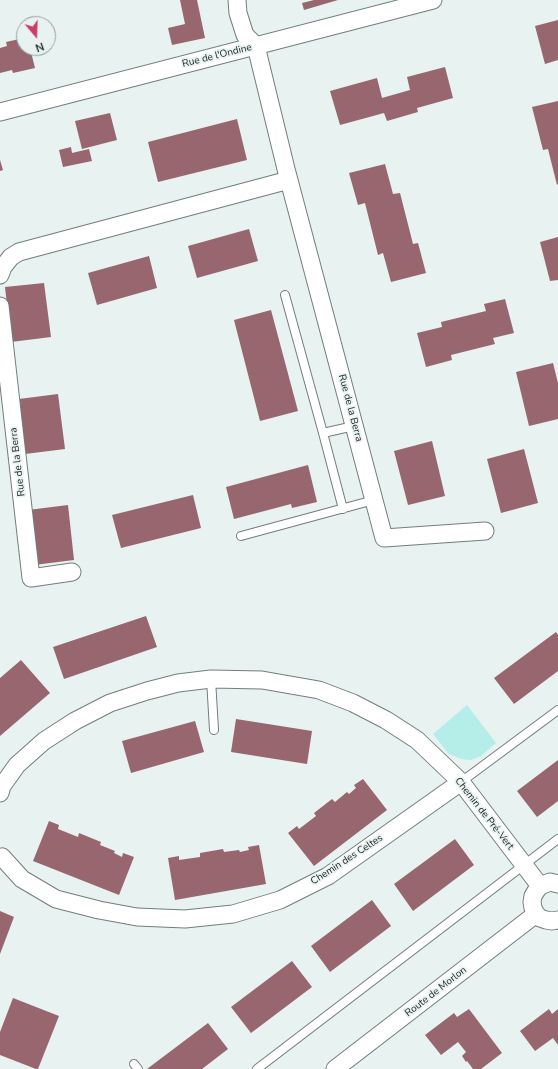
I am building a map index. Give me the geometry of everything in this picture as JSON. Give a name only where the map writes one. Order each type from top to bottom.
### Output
[{"type":"street","name":"Rue de la Berra","points":[[237,0],[238,13],[245,35],[256,46],[289,180],[384,538],[485,531]]},
{"type":"street","name":"Rue de l'Ondine","points":[[0,112],[433,0]]},
{"type":"street","points":[[0,275],[3,267],[11,257],[19,252],[289,180]]},
{"type":"street","name":"Rue de la Berra","points":[[0,306],[31,578],[72,572]]},
{"type":"street","name":"Chemin de Pré-Vert","points":[[0,793],[2,786],[17,765],[44,741],[75,721],[110,703],[178,683],[211,680],[262,680],[319,690],[353,703],[386,720],[417,740],[461,782],[540,886]]},
{"type":"street","name":"Chemin des Celtes","points":[[1,855],[22,879],[56,899],[99,910],[137,917],[185,919],[233,914],[280,900],[328,876],[461,782]]},
{"type":"street","points":[[558,884],[550,882],[540,886],[533,896],[532,902],[533,908],[540,918],[552,921],[558,920]]},
{"type":"street","name":"Route de Morlon","points":[[334,1069],[536,914]]},
{"type":"lane","points":[[285,295],[343,509]]},
{"type":"lane","points":[[323,433],[354,426]]},
{"type":"lane","points":[[242,536],[374,500]]},
{"type":"lane","points":[[211,680],[214,730]]},
{"type":"lane","points":[[461,782],[558,710]]},
{"type":"lane","points":[[257,1069],[558,839]]},
{"type":"shaded area","points":[[467,705],[496,743],[481,756],[471,760],[461,759],[449,754],[433,734]]},
{"type":"building","points":[[180,0],[197,0],[205,38],[172,45],[168,28],[185,24]]},
{"type":"building","points":[[314,0],[338,0],[304,10],[302,3]]},
{"type":"building","points":[[558,20],[558,60],[545,64],[535,26]]},
{"type":"building","points":[[16,40],[16,56],[32,56],[35,68],[13,73],[12,70],[0,73],[0,48],[7,46],[6,42]]},
{"type":"building","points":[[445,67],[453,98],[417,108],[418,112],[387,121],[384,113],[340,125],[330,91],[377,78],[382,98],[410,90],[407,77]]},
{"type":"building","points":[[558,101],[557,185],[548,149],[543,150],[532,107]]},
{"type":"building","points":[[110,113],[117,140],[82,149],[75,121]]},
{"type":"building","points":[[237,119],[247,160],[158,182],[148,142]]},
{"type":"building","points":[[71,147],[72,153],[89,149],[92,161],[63,167],[59,150]]},
{"type":"building","points":[[0,160],[3,170],[0,171]]},
{"type":"building","points":[[385,164],[393,194],[400,193],[413,244],[418,243],[426,273],[391,282],[383,253],[378,255],[365,203],[358,205],[349,173]]},
{"type":"building","points":[[249,229],[258,261],[197,278],[188,246]]},
{"type":"building","points":[[558,237],[558,280],[550,281],[540,242]]},
{"type":"building","points":[[149,256],[157,288],[97,305],[88,273]]},
{"type":"building","points":[[44,283],[51,337],[11,342],[5,287]]},
{"type":"building","points":[[505,299],[514,333],[493,338],[495,344],[451,355],[452,360],[426,367],[417,333],[442,327],[441,322],[486,311],[484,304]]},
{"type":"building","points":[[271,310],[298,411],[260,421],[234,320]]},
{"type":"building","points":[[553,363],[558,383],[558,419],[529,426],[516,372]]},
{"type":"building","points":[[58,394],[65,449],[25,454],[19,399]]},
{"type":"building","points":[[432,441],[445,496],[408,505],[394,451]]},
{"type":"building","points":[[524,449],[538,503],[501,513],[487,459]]},
{"type":"building","points":[[308,465],[317,502],[292,508],[291,504],[234,519],[226,487]]},
{"type":"building","points":[[193,495],[201,528],[121,548],[112,515]]},
{"type":"building","points":[[68,505],[74,560],[34,565],[28,510]]},
{"type":"building","points":[[146,616],[157,647],[64,679],[53,647]]},
{"type":"building","points":[[556,632],[558,635],[558,671],[514,704],[494,678]]},
{"type":"building","points":[[21,660],[50,693],[0,736],[0,678]]},
{"type":"building","points":[[236,719],[312,731],[307,764],[231,752]]},
{"type":"building","points":[[195,721],[204,752],[131,773],[122,741]]},
{"type":"building","points":[[558,760],[558,801],[537,817],[517,791]]},
{"type":"building","points":[[363,779],[387,810],[314,866],[288,833],[297,826],[299,829],[316,816],[314,813],[332,799],[335,802],[347,792],[349,794],[356,788],[354,785]]},
{"type":"building","points":[[49,821],[59,825],[58,829],[78,837],[79,833],[101,842],[100,845],[115,851],[114,853],[122,857],[123,853],[134,857],[119,895],[33,861]]},
{"type":"building","points":[[455,839],[474,865],[413,911],[394,884]]},
{"type":"building","points":[[259,845],[266,884],[175,900],[168,858],[179,856],[179,860],[200,857],[200,853],[223,849],[224,852],[239,850],[240,852],[249,850],[248,847]]},
{"type":"building","points":[[372,900],[391,926],[330,972],[311,946]]},
{"type":"building","points":[[0,911],[14,917],[0,954]]},
{"type":"building","points":[[292,961],[312,987],[251,1033],[231,1007]]},
{"type":"building","points":[[13,998],[59,1016],[38,1069],[0,1055],[0,1032]]},
{"type":"building","points":[[469,1009],[502,1053],[481,1069],[473,1069],[467,1061],[466,1062],[462,1056],[466,1052],[458,1042],[441,1055],[425,1035],[454,1013],[457,1017]]},
{"type":"building","points":[[549,1009],[552,1014],[558,1009],[558,1045],[553,1038],[535,1051],[520,1031]]},
{"type":"building","points":[[208,1023],[228,1049],[202,1069],[147,1069]]}]
